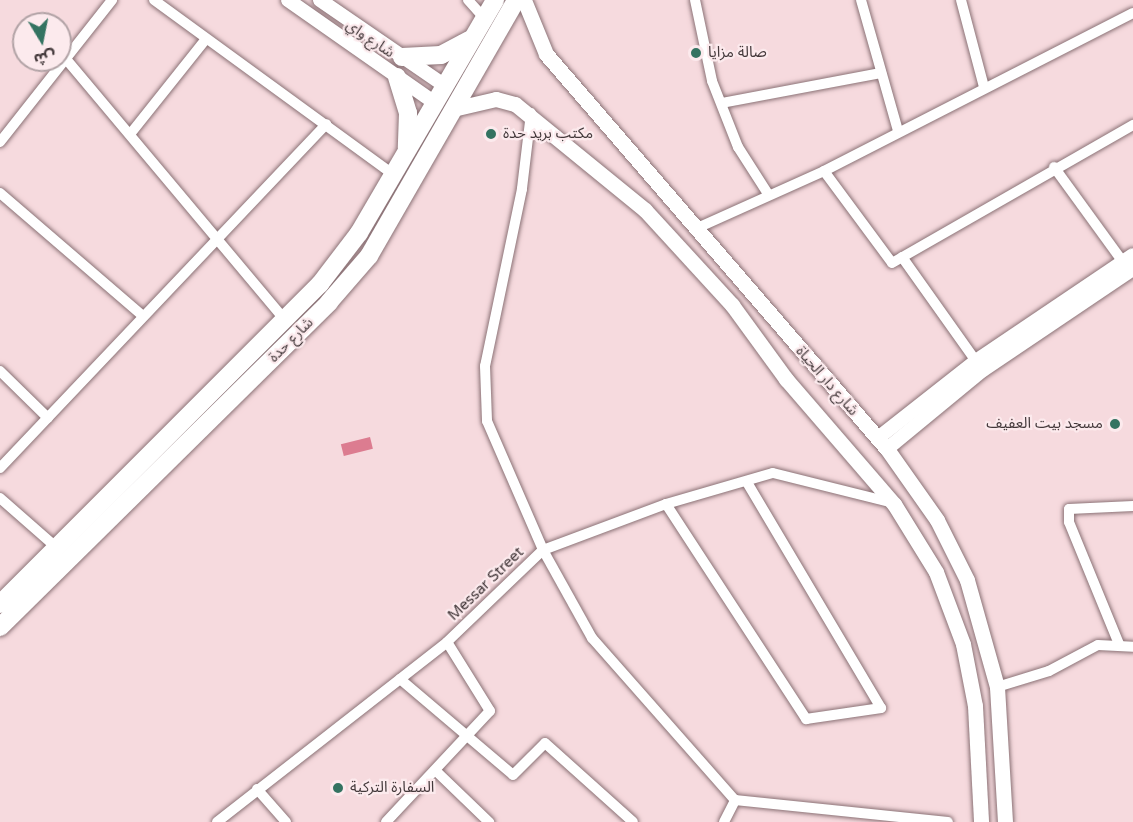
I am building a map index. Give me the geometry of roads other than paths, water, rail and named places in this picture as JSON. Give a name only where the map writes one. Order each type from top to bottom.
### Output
[{"type":"main road","name":"شارع حدة","points":[[0,604],[63,554],[329,302],[369,256],[401,179],[407,151],[494,0]]},
{"type":"main road","name":"شارع حدة","points":[[0,627],[63,554],[284,319],[352,241],[453,109],[516,0]]},
{"type":"main road","name":"شارع دار الحياة","points":[[524,0],[546,54],[747,291],[883,444],[937,520],[967,580],[997,687],[1005,822]]},
{"type":"main road","points":[[402,57],[441,55],[470,40]]},
{"type":"main road","points":[[397,77],[408,114],[407,151]]},
{"type":"main road","name":"شارع دار الحياة","points":[[453,109],[496,99],[531,113],[645,210],[732,305],[786,379],[894,504],[945,590],[975,706],[978,822]]},
{"type":"main road","points":[[732,305],[747,291]]},
{"type":"main road","points":[[945,590],[967,580]]},
{"type":"street","points":[[72,51],[112,0]]},
{"type":"street","points":[[154,0],[401,179]]},
{"type":"street","name":"شارع واي","points":[[288,0],[435,103]]},
{"type":"street","name":"شارع واي","points":[[320,0],[445,86]]},
{"type":"street","points":[[468,0],[484,18]]},
{"type":"street","points":[[695,0],[712,81],[738,147],[768,194]]},
{"type":"street","points":[[861,0],[898,131]]},
{"type":"street","points":[[961,0],[984,87]]},
{"type":"street","points":[[695,229],[768,194],[824,171],[984,87],[1133,13]]},
{"type":"street","points":[[131,133],[206,39]]},
{"type":"street","points":[[72,66],[131,133],[218,242],[284,319]]},
{"type":"street","points":[[0,142],[56,72]]},
{"type":"street","points":[[722,103],[881,73]]},
{"type":"street","points":[[531,113],[486,388],[487,421],[543,550],[592,638],[735,800],[897,820],[948,822]]},
{"type":"street","points":[[0,468],[142,315],[218,242],[326,124]]},
{"type":"street","points":[[824,171],[892,263],[1054,167],[1133,125]]},
{"type":"street","points":[[1054,167],[1130,262]]},
{"type":"street","points":[[0,193],[142,315]]},
{"type":"street","points":[[902,257],[976,361]]},
{"type":"street","points":[[883,444],[976,361],[1130,262]]},
{"type":"street","points":[[883,444],[1130,262]]},
{"type":"street","points":[[0,370],[48,418]]},
{"type":"street","name":"Messar Street","points":[[221,821],[257,789],[447,642],[543,550],[666,504],[773,473],[894,504]]},
{"type":"street","points":[[666,504],[806,719],[881,708],[747,482]]},
{"type":"street","points":[[0,498],[63,554]]},
{"type":"street","points":[[1119,644],[1069,522],[1070,509],[1133,507]]},
{"type":"street","points":[[386,822],[490,711],[447,642]]},
{"type":"street","points":[[997,687],[1049,671],[1098,645],[1119,644],[1133,647]]},
{"type":"street","points":[[400,679],[513,775],[545,743],[633,822]]},
{"type":"street","points":[[436,771],[489,822]]},
{"type":"street","points":[[257,789],[286,822]]},
{"type":"street","points":[[724,822],[735,800]]},
{"type":"place","name":"صالة مزايا","points":[[696,53]]},
{"type":"place","name":"مكتب بريد حدة","points":[[491,134]]},
{"type":"place","name":"مسجد بيت العفيف","points":[[1115,424]]},
{"type":"place","name":"السفارة التركية","points":[[338,788]]}]
